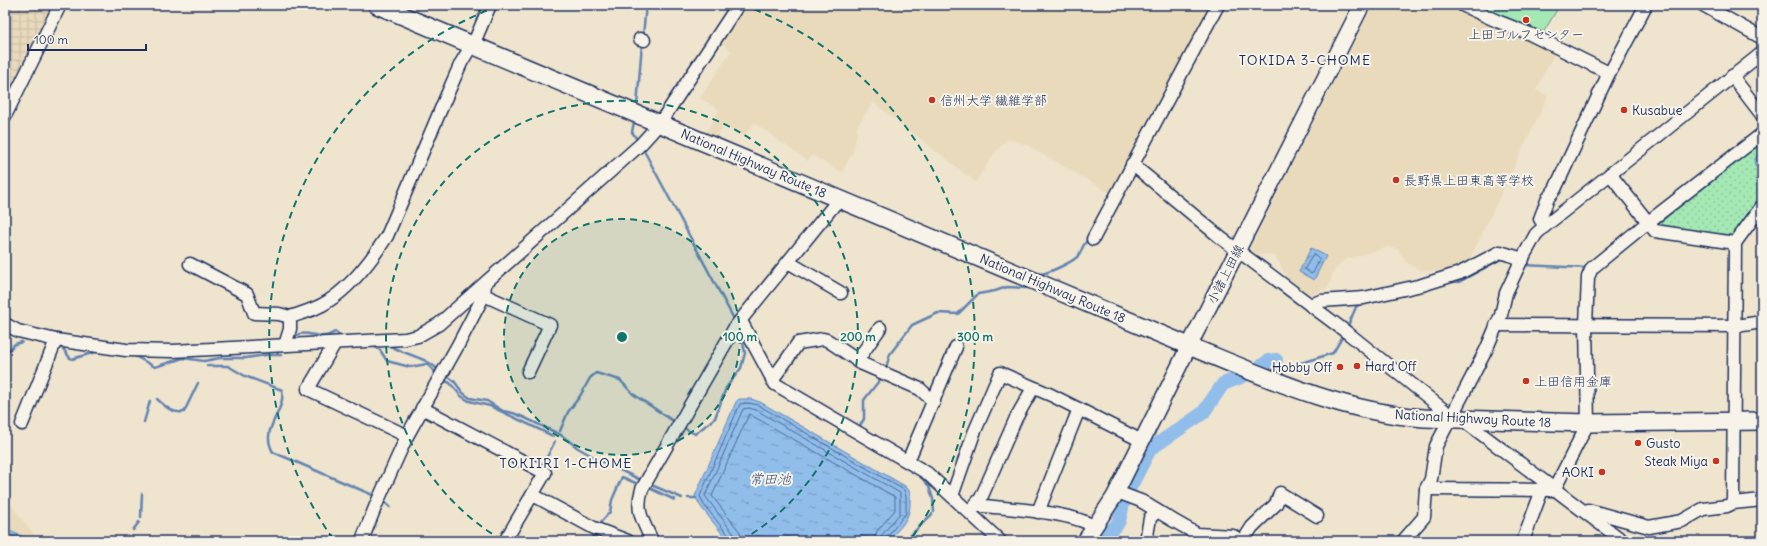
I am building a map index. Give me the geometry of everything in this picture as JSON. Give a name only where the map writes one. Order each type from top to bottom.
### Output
[{"type":"highway","name":"National Highway Route 18","points":[[377,5],[1189,346],[1314,396],[1398,416],[1457,420],[1588,423],[1762,422]]},
{"type":"main road","name":"小諸上田線","points":[[1085,541],[1117,492],[1189,346],[1362,5]]},
{"type":"street","points":[[5,116],[60,5]]},
{"type":"street","points":[[190,264],[247,294],[254,312],[279,314],[290,317],[327,302],[352,281],[377,252],[387,236],[461,63],[472,45],[490,5]]},
{"type":"street","points":[[5,324],[18,331],[56,340],[126,350],[174,351],[405,339],[418,336],[439,324],[484,290],[640,146],[660,123],[738,5]]},
{"type":"street","points":[[1093,239],[1104,214],[1218,5]]},
{"type":"street","points":[[1462,5],[1530,34],[1609,73]]},
{"type":"street","points":[[1544,226],[1540,219],[1548,198],[1556,189],[1609,73],[1646,5]]},
{"type":"street","points":[[1703,5],[1762,38]]},
{"type":"street","points":[[1403,541],[1424,517],[1426,489],[1431,479],[1436,446],[1457,420],[1496,325],[1506,293],[1534,237],[1544,226],[1762,53]]},
{"type":"street","points":[[1732,76],[1762,115]]},
{"type":"street","points":[[1523,541],[1548,490],[1588,423],[1586,325],[1588,277],[1592,268],[1647,223],[1762,134]]},
{"type":"street","points":[[1132,164],[1221,238],[1345,331],[1548,490],[1583,509],[1649,527],[1682,521],[1702,509],[1727,506],[1733,503],[1762,500]]},
{"type":"street","points":[[1610,174],[1654,231],[1735,243]]},
{"type":"street","points":[[652,541],[641,516],[639,506],[642,489],[738,323],[838,199]]},
{"type":"street","points":[[1733,503],[1736,326],[1735,243],[1762,206]]},
{"type":"street","points":[[1310,305],[1321,301],[1364,298],[1422,285],[1460,273],[1500,252],[1521,262]]},
{"type":"street","points":[[788,262],[841,293]]},
{"type":"street","points":[[484,290],[550,325],[528,372]]},
{"type":"street","points":[[362,540],[407,436],[458,345],[484,290]]},
{"type":"street","points":[[285,345],[290,329],[290,317]]},
{"type":"street","points":[[1496,325],[1736,326],[1762,322]]},
{"type":"street","points":[[738,323],[772,380],[778,386],[908,461],[931,476],[952,496],[972,509],[1000,541]]},
{"type":"street","points":[[857,361],[880,328]]},
{"type":"street","points":[[22,424],[56,340]]},
{"type":"street","points":[[772,380],[799,342],[827,340],[857,361],[920,389],[934,402]]},
{"type":"street","points":[[335,343],[308,389],[407,436]]},
{"type":"street","points":[[908,461],[934,402],[956,346]]},
{"type":"street","points":[[952,496],[974,433],[999,374],[1004,374],[1046,393],[1142,442]]},
{"type":"street","points":[[972,509],[981,498],[1016,418],[1033,388]]},
{"type":"street","points":[[422,408],[545,473],[505,541]]},
{"type":"street","points":[[1038,512],[1079,409]]},
{"type":"street","points":[[1426,489],[1548,490]]},
{"type":"street","points":[[1117,492],[1141,500],[1197,534],[1233,536],[1242,541],[1252,527],[1276,504],[1280,493],[1317,516]]},
{"type":"street","points":[[533,495],[594,528],[628,541]]},
{"type":"street","points":[[972,509],[980,505],[1038,512],[1082,520],[1095,527]]},
{"type":"street","points":[[1583,509],[1610,537],[1623,541]]},
{"type":"street","points":[[1146,541],[1150,518],[1157,511]]},
{"type":"shaded area","points":[[5,5],[54,5],[5,101]]},
{"type":"shaded area","name":"信州大学 繊維学部","points":[[744,5],[1213,5],[1112,194],[1025,144],[1007,139],[991,158],[976,182],[873,102],[858,125],[854,150],[842,172],[811,155],[808,161],[754,123],[744,137],[723,126],[715,140],[705,135],[719,109],[700,98],[731,51],[720,42]]},
{"type":"shaded area","name":"長野県上田東高等学校","points":[[1373,5],[1456,5],[1556,50],[1536,90],[1548,96],[1467,265],[1441,273],[1420,270],[1407,263],[1398,249],[1388,247],[1344,260],[1333,272],[1328,288],[1307,296],[1288,279],[1276,257],[1268,254],[1249,256],[1247,254]]},
{"type":"shaded area","points":[[5,497],[15,510],[39,541],[5,541]]},
{"type":"green space","name":"上田ゴルフセンター","points":[[1468,5],[1560,5],[1541,36]]},
{"type":"green space","points":[[1762,142],[1762,197],[1731,239],[1657,225]]},
{"type":"water","points":[[1762,154],[1762,171],[1755,165],[1754,160],[1758,155]]},
{"type":"water","points":[[1311,248],[1326,256],[1314,280],[1299,272]]},
{"type":"water","name":"常田池","points":[[739,399],[751,399],[760,402],[905,486],[909,492],[910,507],[904,523],[888,541],[728,541],[701,507],[695,496],[736,402]]},
{"type":"water","points":[[5,529],[26,538],[24,541],[5,541]]},
{"type":"waterway","points":[[643,36],[646,5]]},
{"type":"waterway","points":[[637,106],[642,43]]},
{"type":"waterway","points":[[634,122],[632,132],[638,141]]},
{"type":"waterway","points":[[642,147],[735,321]]},
{"type":"waterway","points":[[1655,224],[1663,218]]},
{"type":"waterway","points":[[1632,243],[1644,233]]},
{"type":"waterway","points":[[1040,274],[1061,267],[1076,258],[1089,239]]},
{"type":"waterway","points":[[1451,281],[1459,282],[1501,259],[1516,263]]},
{"type":"waterway","points":[[1523,265],[1588,268]]},
{"type":"waterway","points":[[885,371],[890,354],[912,325],[938,313],[958,314],[978,294],[1007,287],[1028,287]]},
{"type":"waterway","points":[[1347,328],[1356,307],[1361,303]]},
{"type":"waterway","points":[[293,340],[296,336],[302,333],[325,336],[336,332],[343,338]]},
{"type":"waterway","points":[[682,427],[695,434],[715,418],[726,388],[741,368],[745,353],[741,333]]},
{"type":"waterway","points":[[1301,363],[1333,353],[1344,334]]},
{"type":"waterway","points":[[5,354],[15,344],[22,342]]},
{"type":"waterway","points":[[387,344],[393,348],[428,362],[439,371]]},
{"type":"waterway","points":[[61,346],[72,359],[99,351]]},
{"type":"waterway","points":[[373,346],[380,350],[387,361],[410,367],[427,364],[437,374]]},
{"type":"waterway","points":[[133,355],[155,367],[183,358],[204,361],[220,358],[246,358],[266,355],[281,355]]},
{"type":"waterway","points":[[1260,367],[1268,361],[1276,360]]},
{"type":"waterway","points":[[207,366],[228,366],[245,376],[282,390],[280,406],[269,435],[273,452],[375,496]]},
{"type":"waterway","points":[[560,431],[568,412],[580,396],[590,378],[596,373],[620,380],[633,394],[676,423]]},
{"type":"waterway","points":[[446,375],[454,381],[463,393],[470,398],[487,401],[503,411],[523,417],[561,435],[578,448],[599,460],[643,481]]},
{"type":"waterway","points":[[1097,541],[1116,526],[1119,521],[1124,499],[1150,449],[1203,413],[1223,384],[1243,376]]},
{"type":"waterway","points":[[859,427],[864,419],[864,400],[882,377]]},
{"type":"waterway","points":[[443,380],[450,383],[461,396],[469,401],[490,406],[553,436]]},
{"type":"waterway","points":[[157,399],[172,411],[184,412],[198,383]]},
{"type":"waterway","points":[[144,422],[150,401]]},
{"type":"waterway","points":[[543,465],[555,441]]},
{"type":"waterway","points":[[918,474],[929,486],[933,499],[934,512]]},
{"type":"waterway","points":[[599,524],[610,512],[612,500],[622,477],[640,485]]},
{"type":"waterway","points":[[649,484],[682,498]]},
{"type":"waterway","points":[[647,487],[675,500]]},
{"type":"waterway","points":[[141,517],[142,494]]},
{"type":"waterway","points":[[688,498],[696,498]]},
{"type":"waterway","points":[[382,500],[390,507]]},
{"type":"waterway","points":[[905,541],[932,514]]},
{"type":"waterway","points":[[133,530],[139,522]]},
{"type":"waterway","points":[[591,541],[595,532]]},
{"type":"place","name":"上田ゴルフセンター","points":[[1526,20]]},
{"type":"place","name":"信州大学 繊維学部","points":[[932,100]]},
{"type":"place","name":"Kusabue","points":[[1624,110]]},
{"type":"place","name":"長野県上田東高等学校","points":[[1396,180]]},
{"type":"place","name":"Hard Off","points":[[1357,366]]},
{"type":"place","name":"Hobby Off","points":[[1340,367]]},
{"type":"place","name":"上田信用金庫","points":[[1526,381]]},
{"type":"place","name":"Gusto","points":[[1638,443]]},
{"type":"place","name":"Steak Miya","points":[[1716,461]]},
{"type":"place","name":"AOKI","points":[[1602,472]]},
{"type":"district","name":"TOKIDA 3-CHOME","points":[[1305,60]]},
{"type":"district","name":"TOKIIRI 1-CHOME","points":[[566,463]]}]
